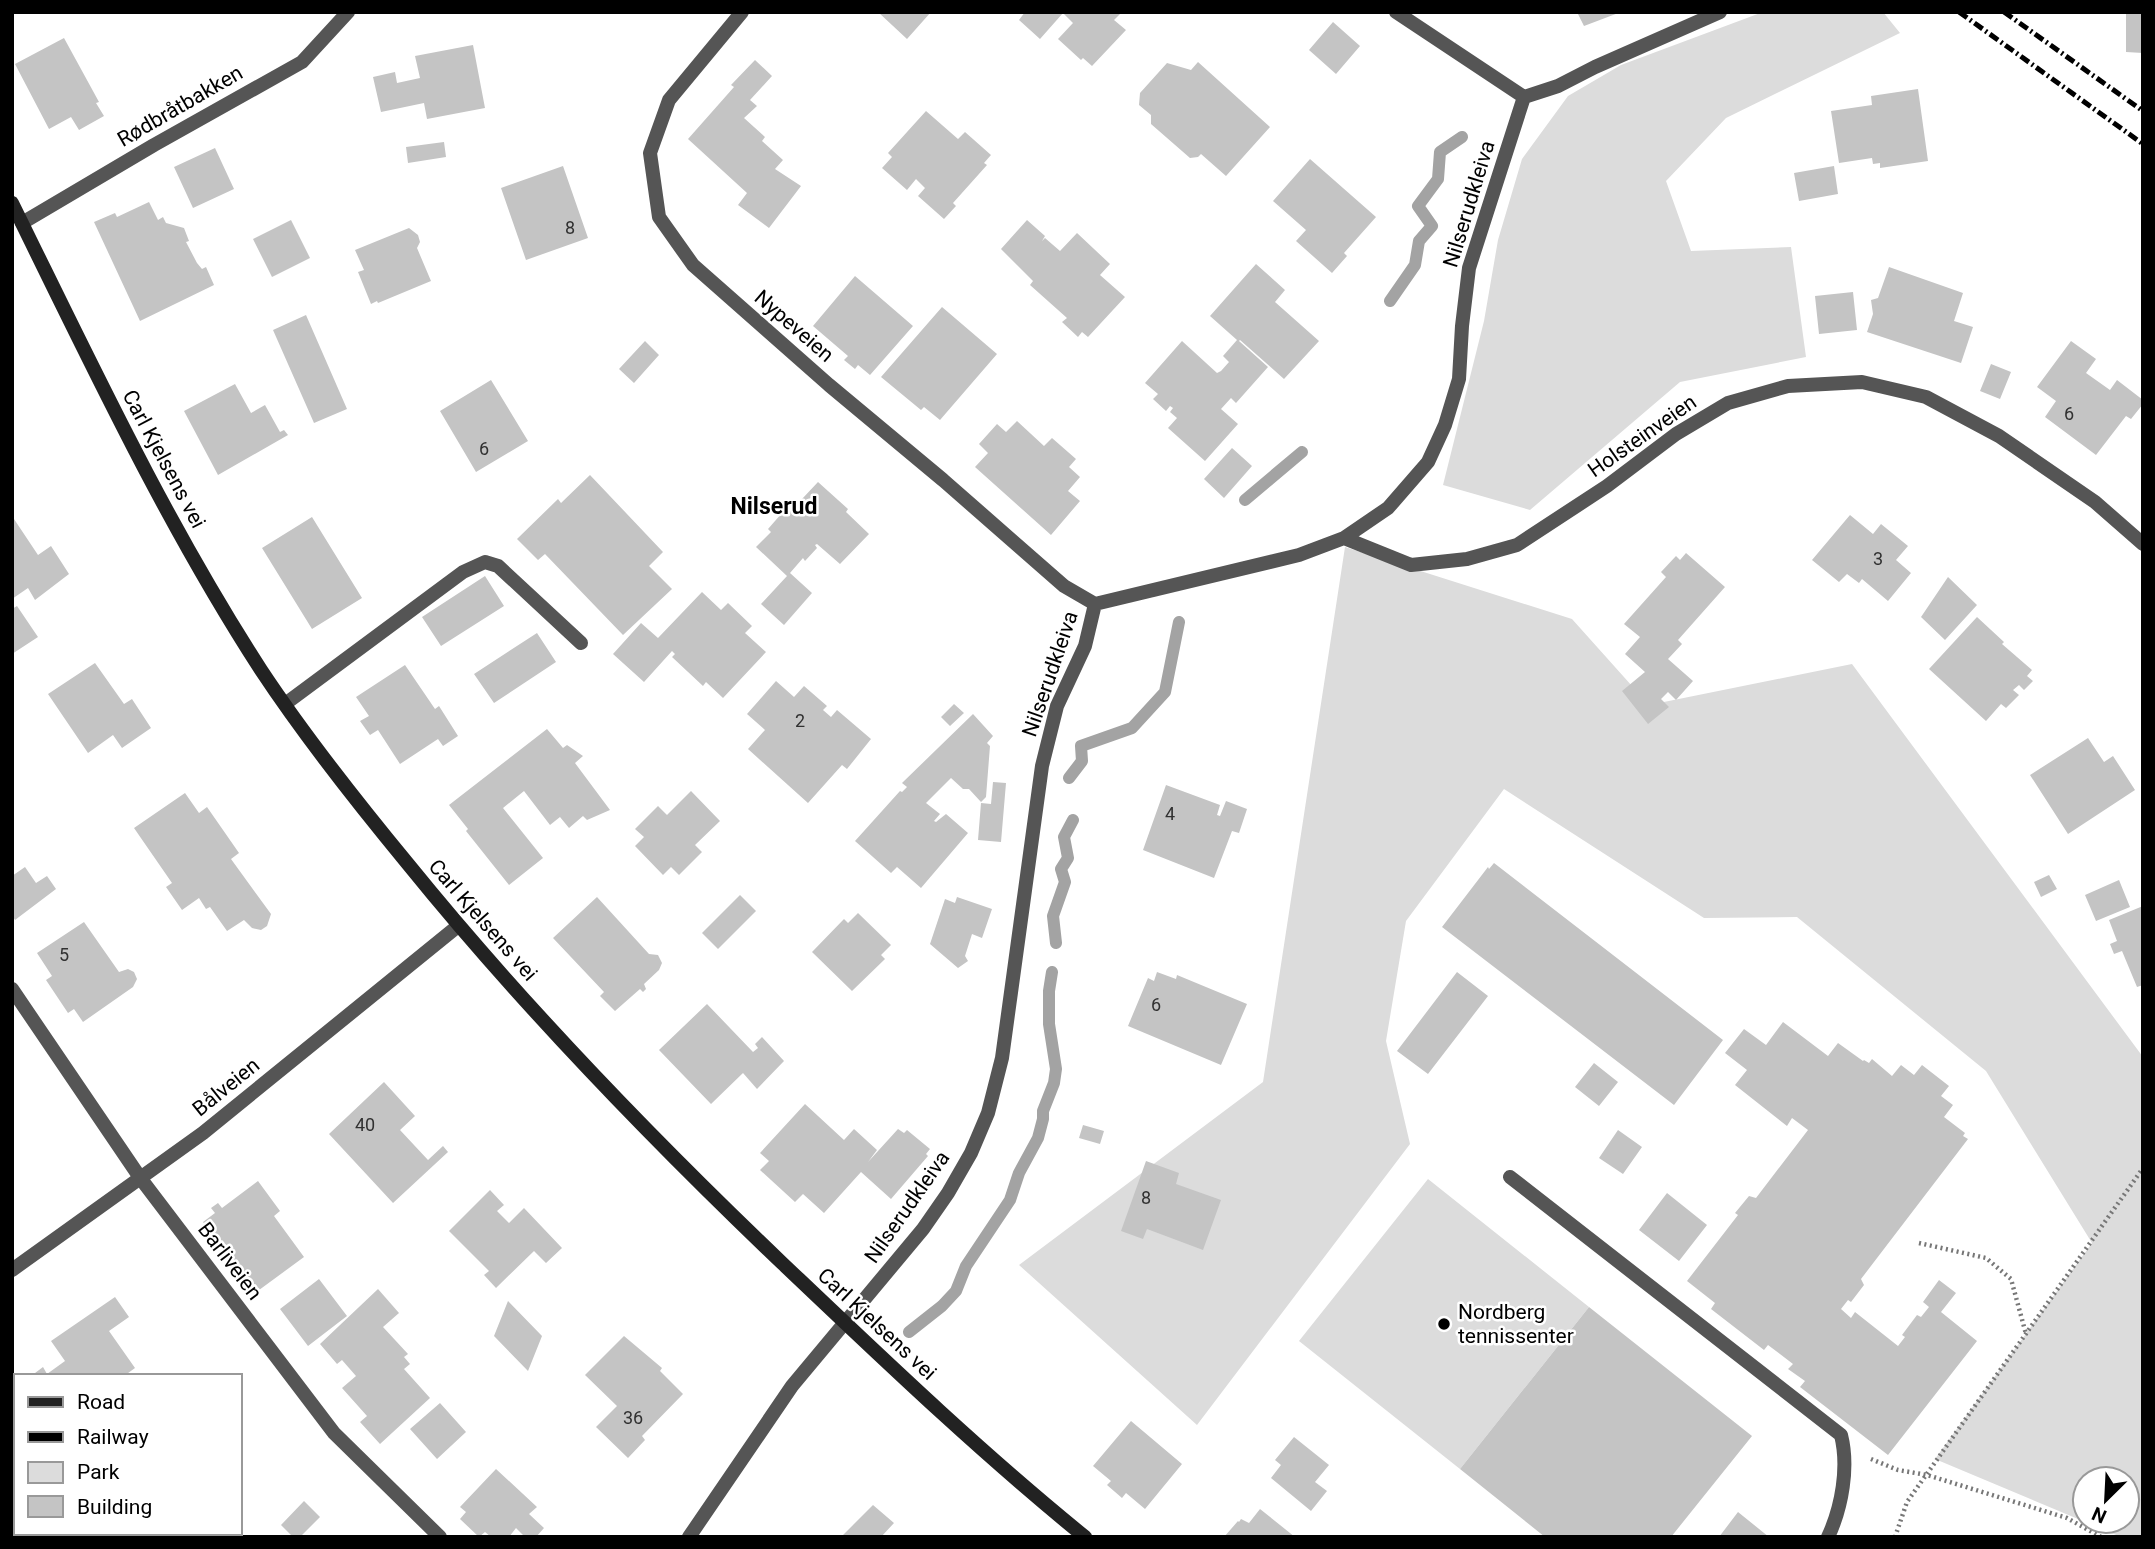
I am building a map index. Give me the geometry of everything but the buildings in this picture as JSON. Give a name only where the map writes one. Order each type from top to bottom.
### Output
[{"type":"main road","name":"Carl Kjelsens vei","points":[[12,202],[114,411],[207,584],[324,760],[458,926],[673,1158],[933,1405],[1085,1537]]},
{"type":"street","name":"Rødbråtbakken","points":[[22,223],[165,138],[302,62],[348,12]]},
{"type":"street","name":"Nypeveien","points":[[742,12],[669,100],[650,153],[659,217],[693,265],[1064,586],[1095,604]]},
{"type":"street","points":[[1396,12],[1524,97],[1558,86],[1720,12]]},
{"type":"street","name":"Nilserudkleiva","points":[[689,1537],[792,1386],[894,1266],[948,1193],[971,1153],[988,1113],[1004,1045],[1042,766],[1057,706],[1085,646],[1095,604],[1299,555],[1344,538],[1388,508],[1428,462],[1445,425],[1459,379],[1469,268],[1524,97]]},
{"type":"street","name":"Holsteinveien","points":[[1344,538],[1411,565],[1467,559],[1517,545],[1607,486],[1676,434],[1728,403],[1788,386],[1862,382],[1926,397],[1999,436],[2095,502],[2143,544]]},
{"type":"street","points":[[285,704],[463,572],[485,562],[498,566],[581,643]]},
{"type":"street","name":"Bålveien","points":[[12,1270],[203,1133],[458,926]]},
{"type":"street","name":"Barliveien","points":[[12,989],[141,1179],[334,1433],[440,1537]]},
{"type":"street","points":[[1510,1177],[1841,1435],[1844,1448],[1839,1512],[1828,1537]]},
{"type":"path","points":[[1895,1537],[1907,1502],[2143,1168]]},
{"type":"path","points":[[1919,1243],[1986,1258],[2011,1279],[2026,1334]]},
{"type":"path","points":[[1844,1448],[1898,1470],[1927,1475],[2067,1518],[2102,1537]]},
{"type":"green space","points":[[1763,12],[1883,12],[1900,33],[1726,118],[1666,181],[1691,251],[1791,247],[1806,357],[1680,382],[1530,510],[1443,485],[1484,321],[1498,240],[1522,159],[1568,96],[1621,65]]},
{"type":"green space","points":[[1345,547],[1572,619],[1649,705],[1852,664],[2143,1057],[2143,1537],[2116,1535],[2141,1535],[2141,1465],[2071,1465],[2071,1516],[1935,1459],[2092,1243],[1986,1071],[1797,917],[1704,918],[1504,789],[1406,921],[1386,1041],[1410,1144],[1197,1425],[1019,1265],[1263,1082]]},
{"type":"green space","name":"Nordberg tennissenter","points":[[1428,1179],[1589,1307],[1460,1469],[1299,1341]]},
{"type":"waterway","points":[[1390,301],[1415,265],[1419,241],[1432,226],[1418,206],[1438,179],[1440,152],[1462,137]]},
{"type":"waterway","points":[[1245,500],[1302,452]]},
{"type":"waterway","points":[[1069,778],[1082,761],[1081,746],[1132,728],[1165,692],[1179,622]]},
{"type":"waterway","points":[[1056,943],[1053,916],[1065,882],[1061,869],[1068,858],[1064,837],[1073,820]]},
{"type":"waterway","points":[[909,1332],[942,1306],[956,1291],[966,1266],[1010,1200],[1019,1173],[1038,1138],[1056,1069],[1049,1024],[1052,972]]},
{"type":"railway","points":[[1959,12],[2143,144]]},
{"type":"railway","points":[[2004,12],[2143,111]]},
{"type":"place","name":"Nordberg tennissenter","points":[[1444,1324]]},
{"type":"district","name":"Nilserud","points":[[774,506]]}]
